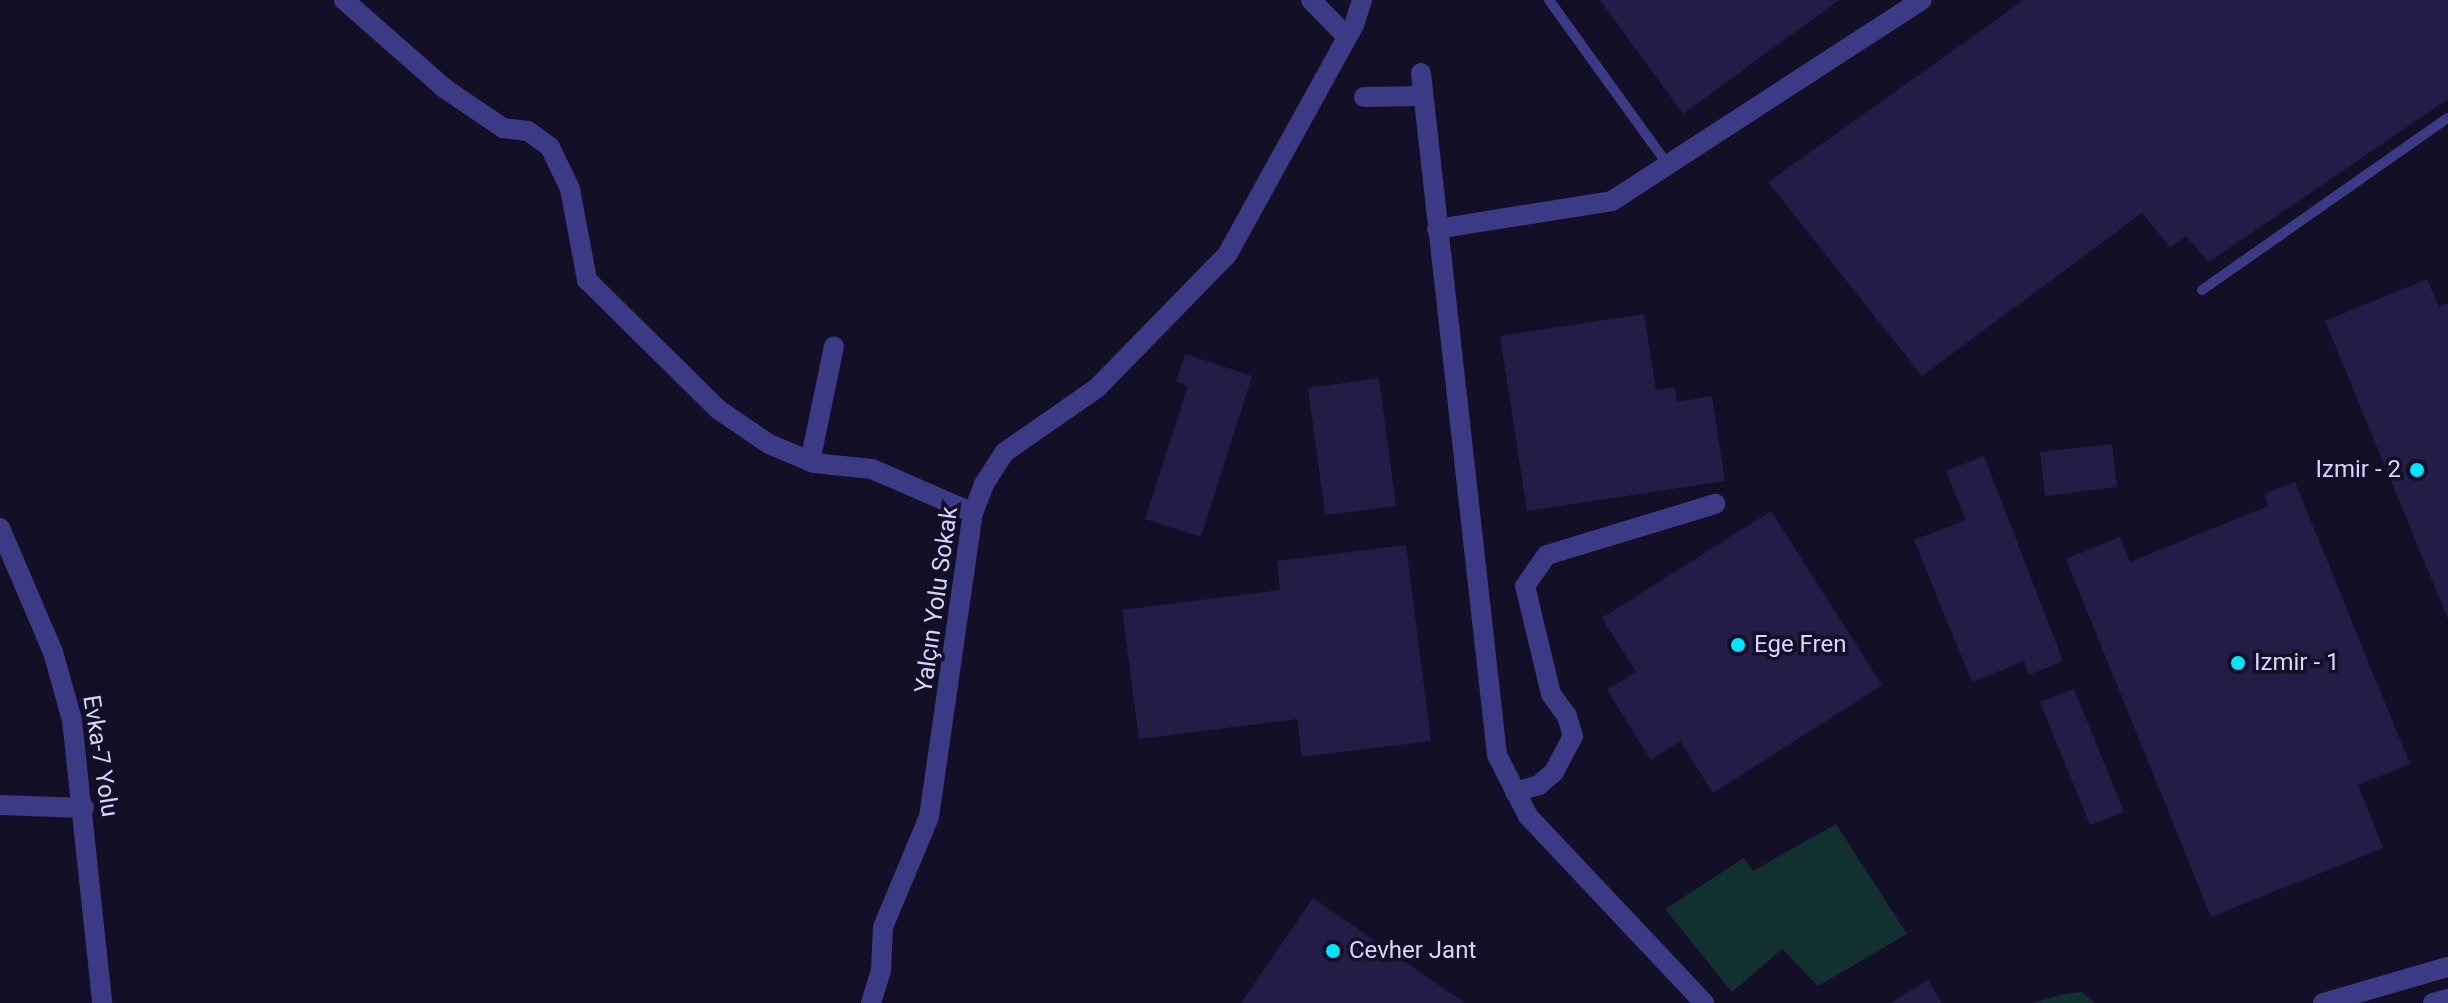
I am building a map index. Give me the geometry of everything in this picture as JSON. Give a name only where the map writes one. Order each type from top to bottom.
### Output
[{"type":"street","points":[[344,0],[444,88],[503,128],[528,131],[550,147],[570,189],[587,280],[596,294],[719,410],[769,444],[810,462],[872,469],[973,513]]},
{"type":"street","points":[[1311,0],[1347,37]]},
{"type":"street","name":"Yalçın Yolu Sokak","points":[[871,1003],[881,971],[883,927],[929,817],[973,513],[984,484],[1005,452],[1097,388],[1227,255],[1347,37],[1362,0]]},
{"type":"street","points":[[1437,229],[1612,201],[1921,0]]},
{"type":"street","points":[[1421,73],[1497,755],[1528,816],[1704,1003]]},
{"type":"street","points":[[1364,97],[1422,96]]},
{"type":"street","points":[[810,462],[834,346]]},
{"type":"street","points":[[1515,792],[1539,785],[1554,772],[1573,736],[1567,716],[1551,694],[1525,586],[1547,555],[1715,504]]},
{"type":"street","name":"Evka-7 Yolu","points":[[0,528],[60,675],[79,753],[102,1003]]},
{"type":"street","points":[[0,805],[84,808]]},
{"type":"street","points":[[2323,1003],[2448,967]]},
{"type":"street","points":[[2433,1003],[2448,999]]},
{"type":"lane","points":[[1549,0],[1668,165]]},
{"type":"lane","points":[[2202,290],[2448,118]]},
{"type":"green space","points":[[1836,824],[1907,934],[1818,986],[1782,949],[1732,992],[1665,909],[1744,858],[1753,871]]},
{"type":"green space","points":[[2081,992],[2095,1003],[2032,1003],[2064,994]]},
{"type":"building","points":[[1600,0],[1839,0],[1683,114]]},
{"type":"building","points":[[2024,0],[2448,0],[2448,99],[2209,262],[2186,236],[2170,247],[2142,213],[1922,376],[1768,182]]},
{"type":"building","name":"Izmir - 2","points":[[2427,279],[2439,307],[2448,303],[2448,619],[2325,321]]},
{"type":"building","points":[[1644,314],[1656,390],[1675,387],[1677,402],[1712,396],[1725,481],[1527,511],[1500,336]]},
{"type":"building","points":[[1185,354],[1252,376],[1201,537],[1145,519],[1188,386],[1176,382]]},
{"type":"building","points":[[1379,378],[1396,506],[1325,515],[1308,388]]},
{"type":"building","points":[[2112,444],[2117,487],[2045,496],[2040,452]]},
{"type":"building","points":[[1984,456],[2063,661],[2029,675],[2024,661],[1972,682],[1914,540],[1966,520],[1946,471]]},
{"type":"building","name":"Izmir - 1","points":[[2295,482],[2410,764],[2358,785],[2383,848],[2211,917],[2066,559],[2120,537],[2130,562],[2268,506],[2264,494]]},
{"type":"building","name":"Ege Fren","points":[[1771,511],[1882,685],[1713,793],[1680,741],[1651,760],[1607,690],[1636,672],[1602,618]]},
{"type":"building","points":[[1406,545],[1431,741],[1302,757],[1297,719],[1139,739],[1122,610],[1280,590],[1277,561]]},
{"type":"building","points":[[2074,689],[2124,812],[2090,825],[2040,702]]},
{"type":"building","name":"Cevher Jant","points":[[1313,898],[1465,1003],[1241,1003]]},
{"type":"building","points":[[1928,980],[1942,1003],[1891,1003]]},
{"type":"place","name":"Izmir - 2","points":[[2417,470]]},
{"type":"place","name":"Ege Fren","points":[[1738,645]]},
{"type":"place","name":"Izmir - 1","points":[[2238,663]]},
{"type":"place","name":"Cevher Jant","points":[[1333,951]]}]
